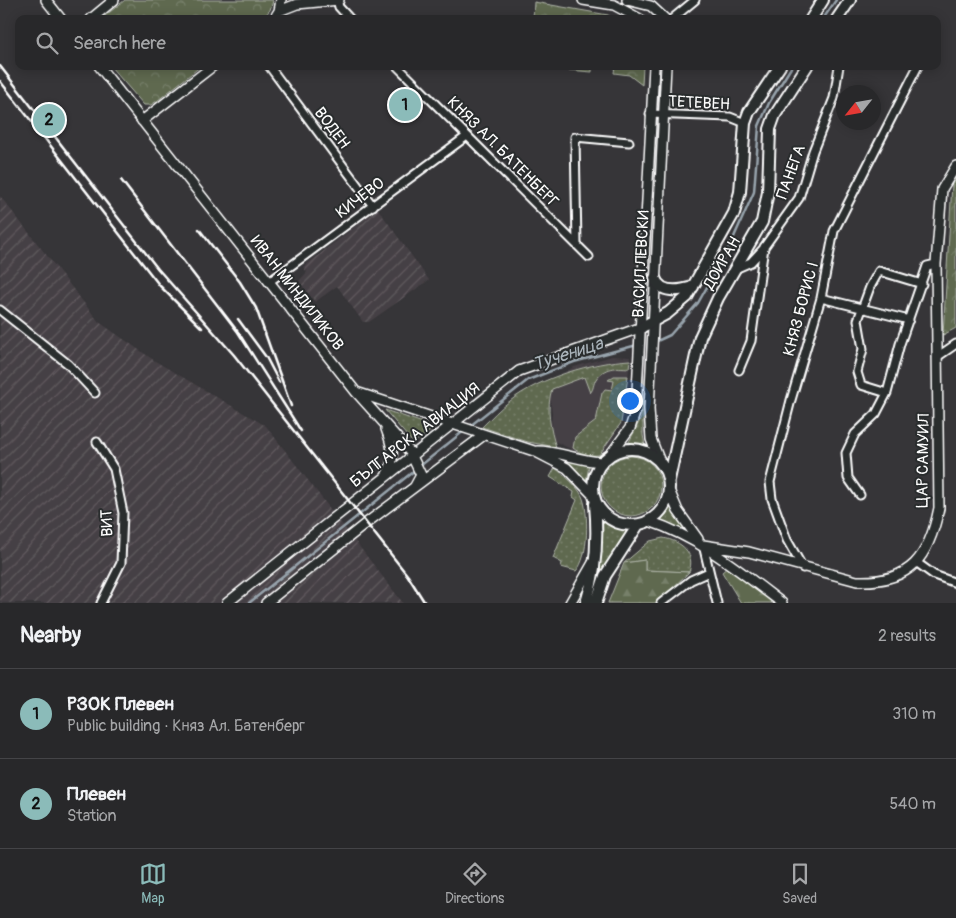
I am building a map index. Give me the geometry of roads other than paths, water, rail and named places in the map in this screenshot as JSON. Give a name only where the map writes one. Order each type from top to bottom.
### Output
[{"type":"main road","points":[[814,15],[824,0]]},
{"type":"main road","points":[[840,15],[848,3]]},
{"type":"main road","name":"ДОЙРАН","points":[[642,327],[680,304],[693,288],[738,202],[745,123],[749,112],[777,70]]},
{"type":"main road","name":"ДОЙРАН","points":[[669,485],[700,337],[735,269],[754,238],[766,208],[770,129],[775,116],[804,70]]},
{"type":"main road","points":[[655,278],[659,285],[670,290],[682,291],[693,288]]},
{"type":"main road","points":[[586,603],[591,588],[597,525],[594,498],[593,484],[596,472],[602,462],[620,450],[636,450],[652,455],[660,462],[669,485],[663,508],[649,521],[638,525],[627,526],[608,518],[594,498]]},
{"type":"main road","points":[[596,603],[605,576],[638,525]]},
{"type":"street","points":[[46,0],[58,15]]},
{"type":"street","points":[[96,15],[114,0]]},
{"type":"street","points":[[276,15],[281,0]]},
{"type":"street","points":[[276,15],[297,4],[337,0],[339,7],[346,15]]},
{"type":"street","points":[[583,0],[614,5],[632,15]]},
{"type":"street","points":[[627,0],[651,6],[661,15]]},
{"type":"street","points":[[677,15],[695,0]]},
{"type":"street","name":"ИВАН МИНДИЛИКОВ","points":[[101,70],[356,392],[414,458]]},
{"type":"street","points":[[142,121],[208,70]]},
{"type":"street","name":"ВОДЕН","points":[[272,70],[373,206]]},
{"type":"street","name":"КНЯЗ АЛ. БАТЕНБЕРГ","points":[[401,70],[589,257]]},
{"type":"street","name":"ВАСИЛ ЛЕВСКИ","points":[[610,455],[626,436],[634,420],[642,327],[650,114],[654,70]]},
{"type":"street","name":"ВАСИЛ ЛЕВСКИ","points":[[660,462],[653,446],[649,428],[662,115],[666,70]]},
{"type":"street","name":"ПАНЕГА","points":[[739,370],[751,341],[764,247],[799,198],[813,151],[834,98],[838,70]]},
{"type":"street","name":"КНЯЗ БОРИС I","points":[[803,568],[787,540],[772,499],[770,482],[791,400],[821,298],[834,231],[916,70]]},
{"type":"street","name":"ТЕТЕВЕН","points":[[650,114],[730,116],[745,123]]},
{"type":"street","name":"КИЧЕВО","points":[[269,282],[467,136]]},
{"type":"street","points":[[577,244],[576,137],[629,142]]},
{"type":"street","name":"ЦАР САМУИЛ","points":[[703,545],[749,552],[857,581],[875,582],[894,577],[916,562],[930,542],[938,508],[936,264],[942,189],[956,166]]},
{"type":"street","points":[[735,269],[751,262],[764,247]]},
{"type":"street","points":[[860,495],[848,478],[846,453],[855,434],[876,414],[886,393],[900,344],[927,266],[936,264]]},
{"type":"street","points":[[886,393],[861,385],[857,372],[863,349],[858,320],[870,287],[879,271],[922,284]]},
{"type":"street","points":[[821,298],[909,320]]},
{"type":"street","points":[[0,310],[68,364],[95,392]]},
{"type":"street","name":"БЪЛГАРСКА АВИАЦИЯ","points":[[227,603],[380,482],[414,458],[526,368],[642,327]]},
{"type":"street","points":[[937,357],[956,344]]},
{"type":"street","points":[[356,392],[534,451],[567,468],[594,498]]},
{"type":"street","points":[[380,482],[390,469],[393,454],[384,425]]},
{"type":"street","points":[[266,603],[480,433]]},
{"type":"street","name":"ВИТ","points":[[97,442],[114,470],[123,513],[121,563],[101,603]]},
{"type":"street","points":[[534,451],[547,451],[591,462],[602,462]]},
{"type":"street","points":[[414,458],[421,473],[415,486]]},
{"type":"street","points":[[669,485],[682,517],[703,545],[717,603]]},
{"type":"street","points":[[649,521],[680,532],[703,545],[782,603]]},
{"type":"street","points":[[570,603],[594,561]]},
{"type":"street","points":[[916,562],[934,575],[956,583]]},
{"type":"street","points":[[661,603],[692,580],[709,572]]},
{"type":"waterway","name":"Тученица","points":[[826,15],[836,0]]},
{"type":"waterway","name":"Тученица","points":[[655,342],[670,335],[698,303],[730,246],[754,192],[759,126],[769,103],[790,70]]},
{"type":"waterway","name":"Тученица","points":[[470,426],[528,380],[574,362],[637,345]]},
{"type":"waterway","name":"Тученица","points":[[249,603],[465,430]]},
{"type":"railway","points":[[0,66],[158,269],[234,355],[408,576],[425,603]]},
{"type":"railway","points":[[0,81],[160,286],[202,328]]},
{"type":"railway","points":[[121,180],[238,332],[301,431]]},
{"type":"railway","points":[[199,229],[240,282],[256,308],[291,406]]},
{"type":"railway","points":[[238,319],[266,357],[279,382]]},
{"type":"place","name":"РЗОК Плевен","points":[[405,105]]},
{"type":"place","name":"Плевен","points":[[49,120]]}]
